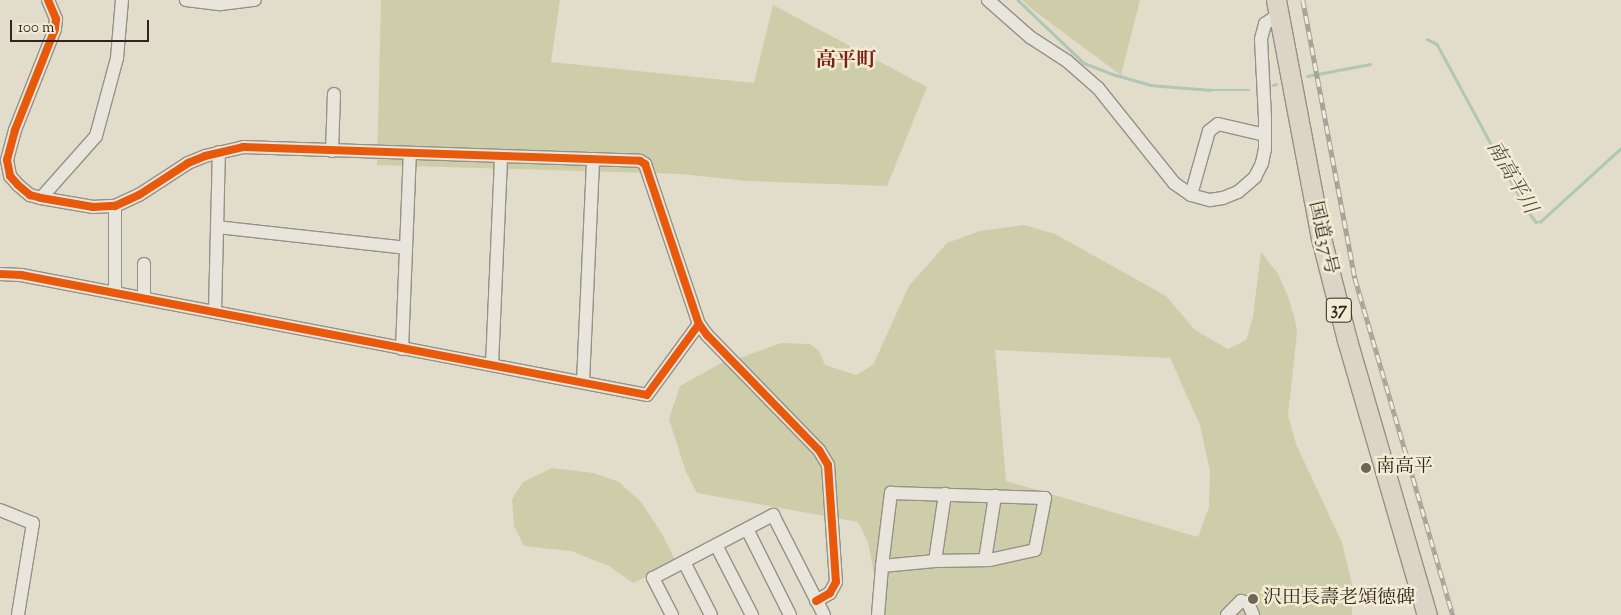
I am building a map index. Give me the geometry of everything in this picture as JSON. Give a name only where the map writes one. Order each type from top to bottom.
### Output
[{"type":"highway","name":"国道37号","points":[[1278,7],[1321,238],[1347,340],[1427,615]]},
{"type":"street","points":[[48,0],[56,19],[56,29],[10,145],[5,176],[30,195],[93,207],[116,206],[139,196],[188,163],[219,152],[243,147],[593,159],[640,161],[645,164],[699,324],[706,335],[820,450],[828,465],[836,582],[830,592],[816,602]]},
{"type":"street","points":[[41,198],[96,136],[118,58],[122,0]]},
{"type":"street","points":[[186,0],[228,4],[255,0]]},
{"type":"street","points":[[988,0],[1030,36],[1067,61],[1098,88],[1115,107],[1160,168],[1174,183],[1191,195],[1217,200],[1231,196],[1248,186],[1262,163],[1265,136],[1261,39],[1265,24],[1278,7]]},
{"type":"street","points":[[332,151],[334,94]]},
{"type":"street","points":[[1191,195],[1209,131],[1218,124],[1265,136]]},
{"type":"street","points":[[215,311],[219,152]]},
{"type":"street","points":[[402,348],[410,153]]},
{"type":"street","points":[[492,366],[501,157]]},
{"type":"street","points":[[583,382],[593,159]]},
{"type":"street","points":[[115,293],[116,206]]},
{"type":"street","points":[[217,226],[406,248]]},
{"type":"street","points":[[144,264],[144,298]]},
{"type":"street","points":[[0,274],[21,275],[215,311],[647,395],[699,324]]},
{"type":"street","points":[[878,615],[882,566],[891,493],[1045,498],[1034,550],[985,560],[935,561],[882,566]]},
{"type":"street","points":[[935,561],[945,494]]},
{"type":"street","points":[[985,560],[995,496]]},
{"type":"street","points":[[0,510],[33,523],[18,615]]},
{"type":"street","points":[[672,615],[653,578],[773,515],[822,614]]},
{"type":"street","points":[[747,529],[790,615]]},
{"type":"street","points":[[716,545],[752,615]]},
{"type":"street","points":[[684,562],[711,615]]},
{"type":"street","points":[[1227,615],[1241,601],[1248,603],[1253,615]]},
{"type":"green space","points":[[381,0],[560,0],[551,62],[754,83],[773,5],[927,87],[887,186],[747,181],[682,174],[377,165]]},
{"type":"green space","points":[[1022,0],[1140,0],[1121,75],[1033,10]]},
{"type":"green space","points":[[1024,225],[1055,234],[1166,296],[1195,330],[1228,349],[1246,340],[1253,317],[1261,252],[1278,274],[1288,296],[1295,320],[1297,333],[1288,415],[1296,444],[1342,543],[1353,588],[1352,615],[882,615],[868,542],[858,522],[697,493],[686,472],[669,419],[680,386],[732,357],[740,358],[781,343],[810,344],[819,351],[825,365],[856,375],[873,365],[909,286],[947,243],[980,231]],"holes":[[[995,350],[1170,358],[1200,425],[1210,471],[1209,507],[1198,537],[1006,481]]]},
{"type":"green space","points":[[552,468],[594,473],[619,482],[641,502],[662,534],[676,562],[633,583],[609,566],[571,551],[524,546],[514,526],[512,499],[523,482]]},
{"type":"waterway","name":"南高平川","points":[[1018,0],[1084,63],[1150,85],[1211,90],[1249,90]]},
{"type":"waterway","name":"南高平川","points":[[1427,39],[1437,44],[1525,207],[1536,222],[1540,222],[1621,148]]},
{"type":"waterway","name":"南高平川","points":[[1307,76],[1370,64]]},
{"type":"railway","points":[[1303,0],[1355,278],[1453,615]]},
{"type":"cycle path","points":[[48,0],[56,19],[55,29],[15,130],[7,160],[10,176],[30,195],[93,207],[115,206],[139,195],[188,163],[205,156],[243,147],[640,161],[645,164],[699,324],[707,335],[819,450],[828,465],[836,582],[830,593],[816,601]]},
{"type":"cycle path","points":[[0,274],[21,275],[647,395],[699,324]]},
{"type":"place","name":"南高平","points":[[1366,468]]},
{"type":"place","name":"沢田長壽老頌徳碑","points":[[1253,599]]},
{"type":"district","name":"高平町","points":[[846,61]]}]
